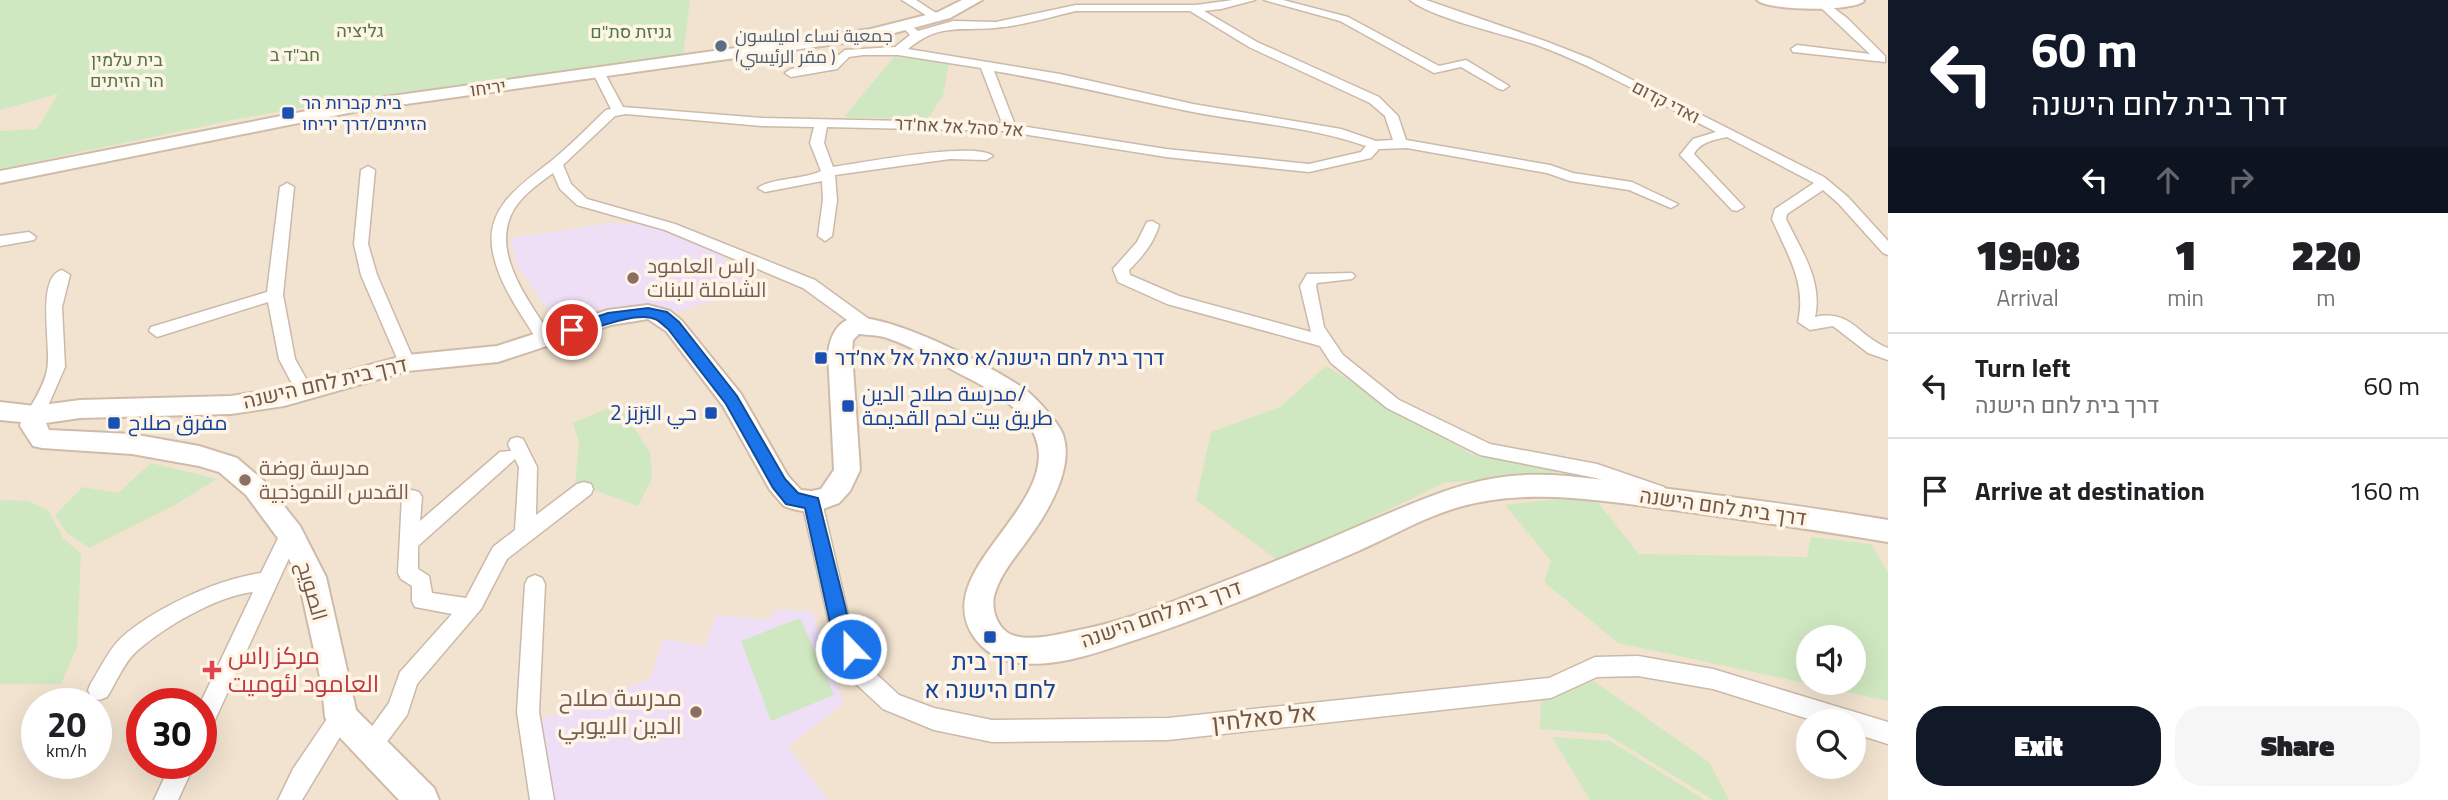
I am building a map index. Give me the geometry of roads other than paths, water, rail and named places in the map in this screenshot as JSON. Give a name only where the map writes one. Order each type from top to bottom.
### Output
[{"type":"street","points":[[908,0],[936,17]]},
{"type":"street","name":"יריחו","points":[[0,177],[363,105],[912,31],[974,0]]},
{"type":"street","points":[[898,51],[912,31],[953,24],[996,25],[1076,8],[1193,8],[1249,0]]},
{"type":"street","points":[[1270,0],[1345,19],[1438,70],[1462,63],[1503,86]]},
{"type":"street","name":"ואדי קדום","points":[[1416,0],[1563,51],[1728,133],[1823,184],[1843,200],[1888,250]]},
{"type":"street","points":[[1765,0],[1867,0]]},
{"type":"street","points":[[1797,49],[1881,59],[1843,20],[1816,2]]},
{"type":"street","points":[[1193,8],[1213,23],[1251,44],[1368,97],[1390,113],[1400,144]]},
{"type":"street","points":[[791,73],[834,66],[845,54],[898,51],[1060,78],[1193,108],[1340,133],[1375,145],[1400,144],[1550,169],[1570,177],[1632,186],[1671,204]]},
{"type":"street","points":[[986,66],[1010,128]]},
{"type":"street","points":[[545,339],[508,277],[498,244],[499,228],[515,198],[556,164],[605,117],[618,110],[600,73]]},
{"type":"street","name":"אל סהל אל אח'דר","points":[[618,110],[762,122],[1010,128],[1166,153],[1309,168],[1366,155],[1375,145]]},
{"type":"street","points":[[821,123],[817,144],[828,172],[830,201],[825,236]]},
{"type":"street","points":[[1728,133],[1694,143],[1688,148],[1687,155],[1737,207]]},
{"type":"street","points":[[765,188],[803,182],[828,172],[950,155],[986,156]]},
{"type":"street","points":[[556,164],[565,186],[582,202],[670,227],[809,284],[867,326]]},
{"type":"street","points":[[368,170],[361,244],[369,275],[407,363]]},
{"type":"street","points":[[1823,184],[1780,212],[1779,219],[1797,254],[1812,301],[1806,322],[1810,325],[1819,321],[1836,320],[1874,349],[1888,354]]},
{"type":"street","points":[[286,187],[275,295],[287,359],[304,391]]},
{"type":"street","points":[[1152,225],[1150,234],[1121,269],[1123,278],[1173,300],[1326,342]]},
{"type":"street","points":[[0,241],[29,237]]},
{"type":"street","points":[[35,415],[54,377],[58,358],[54,290],[62,275]]},
{"type":"street","points":[[1347,276],[1312,278],[1308,286],[1316,327],[1337,359],[1393,404],[1486,450],[1597,471],[1679,500]]},
{"type":"street","points":[[157,331],[275,295]]},
{"type":"street","name":"דרך בית לחם הישנה","points":[[0,411],[35,415],[80,409],[231,405],[284,397],[407,363],[498,354],[608,318],[648,312],[662,316],[674,326],[732,400],[779,483],[793,499],[812,502]]},
{"type":"street","points":[[812,502],[830,496],[841,484],[847,470],[840,353],[842,338],[854,326],[867,326]]},
{"type":"street","name":"דרך בית לחם הישנה","points":[[867,326],[890,330],[1000,384],[1023,400],[1051,436],[1052,459],[1044,488],[1024,524],[992,566],[979,598],[982,625],[994,640],[1012,649],[1040,651],[1100,639],[1156,621],[1283,571],[1452,498],[1510,486],[1567,486],[1888,531]]},
{"type":"street","name":"الصويح","points":[[35,415],[33,426],[42,439],[132,444],[199,456],[228,465],[255,488],[290,534],[312,577],[337,687],[341,717]]},
{"type":"street","points":[[408,542],[512,450],[528,467],[525,534]]},
{"type":"street","points":[[369,747],[399,708],[408,678],[470,607],[500,553],[584,489]]},
{"type":"street","points":[[412,497],[408,573],[422,582],[422,601],[470,607]]},
{"type":"street","name":"אל סאלחין","points":[[812,502],[842,632],[863,677],[891,702],[934,719],[992,731],[1168,729],[1551,688],[1595,667],[1638,666],[1713,679],[1809,709]]},
{"type":"street","points":[[217,691],[290,534]]},
{"type":"street","points":[[100,688],[127,646],[152,628],[206,597],[269,581]]},
{"type":"street","points":[[536,584],[528,712],[542,800]]},
{"type":"street","points":[[290,800],[300,777],[341,717],[422,800]]},
{"type":"street","name":"אל סאלחין","points":[[1866,726],[1888,733]]},
{"type":"street","points":[[166,800],[176,779]]},
{"type":"place","name":"جمعية نساء اميلسون (مقر الرئيسي )","points":[[721,46]]},
{"type":"place","name":"בית קברות הר הזיתים/דרך יריחו","points":[[288,113]]},
{"type":"place","name":"راس العامود الشاملة للبنات","points":[[633,278]]},
{"type":"place","name":"דרך בית לחם הישנה/א סאהל אל אח׳דר","points":[[821,358]]},
{"type":"place","name":"مدرسة صلاح الدين/ طريق بيت لحم القديمة","points":[[848,406]]},
{"type":"place","name":"حي البَزبَز 2","points":[[711,413]]},
{"type":"place","name":"مفرق صلاح","points":[[114,423]]},
{"type":"place","name":"مدرسة روضة القدس النموذجية","points":[[245,480]]},
{"type":"place","name":"דרך בית לחם הישנה א","points":[[990,637]]},
{"type":"place","name":"مركز راس العامود لئوميت","points":[[212,670]]},
{"type":"place","name":"مدرسة صلاح الدين الايوبي","points":[[696,712]]},
{"type":"park label","name":"גליציה","points":[[360,31]]},
{"type":"park label","name":"גניזת סת\"ם","points":[[631,32]]},
{"type":"park label","name":"חב\"ד ב","points":[[295,55]]},
{"type":"park label","name":"בית עלמין הר הזיתים","points":[[127,70]]}]
